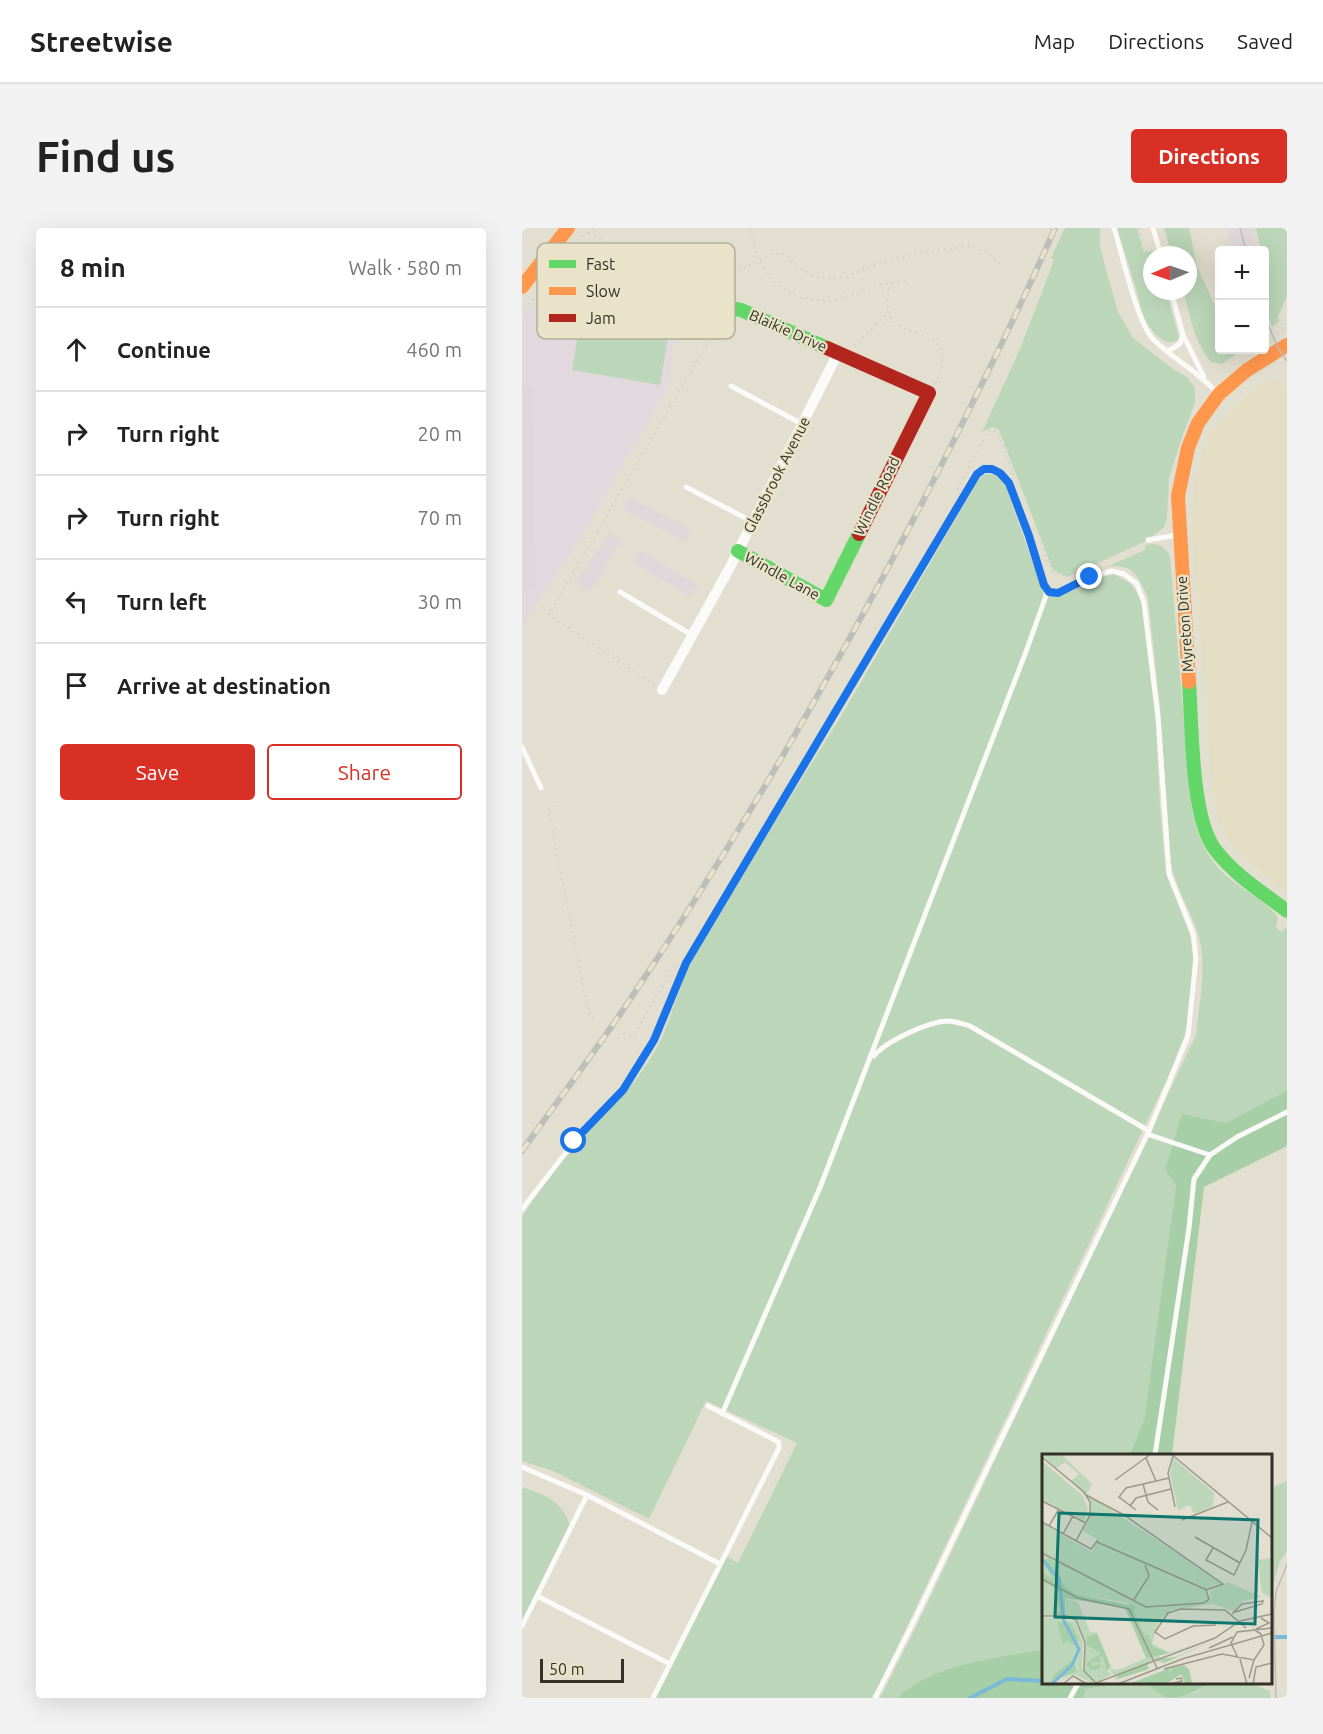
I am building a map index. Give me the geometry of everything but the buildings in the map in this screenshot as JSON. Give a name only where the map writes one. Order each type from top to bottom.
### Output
[{"type":"street","points":[[556,243],[568,228]]},
{"type":"street","points":[[522,287],[537,268]]},
{"type":"street","name":"Blaikie Drive","points":[[735,306],[928,393]]},
{"type":"street","name":"Myreton Drive","points":[[1287,345],[1247,370],[1219,394],[1198,423],[1188,448],[1178,496],[1195,774],[1203,827],[1213,847],[1228,865],[1287,910]]},
{"type":"street","name":"Glassbrook Avenue","points":[[662,690],[738,551],[838,353]]},
{"type":"street","name":"Windle Road","points":[[826,600],[928,393]]},
{"type":"street","name":"Windle Lane","points":[[738,551],[826,600]]},
{"type":"lane","points":[[1114,228],[1143,323],[1153,340],[1204,378],[1219,394]]},
{"type":"lane","points":[[1153,228],[1158,246]]},
{"type":"lane","points":[[1173,300],[1183,335],[1204,378]]},
{"type":"lane","points":[[1168,351],[1180,344],[1183,335]]},
{"type":"lane","points":[[731,386],[802,424]]},
{"type":"lane","points":[[522,1209],[574,1141],[623,1090],[654,1040],[686,963],[977,474],[984,469],[992,469],[1000,473],[1009,483],[1044,585],[1048,590],[1058,593],[1090,577],[1112,572],[1124,574],[1137,584],[1144,603],[1158,717],[1169,874],[1193,933],[1196,958],[1188,1036],[1149,1133],[875,1698]]},
{"type":"lane","points":[[686,487],[753,522]]},
{"type":"lane","points":[[1148,540],[1179,535]]},
{"type":"lane","points":[[722,1414],[821,1185],[870,1062],[1048,590]]},
{"type":"lane","points":[[620,592],[692,635]]},
{"type":"lane","points":[[522,747],[541,788]]},
{"type":"lane","points":[[870,1062],[879,1050],[894,1039],[943,1021],[956,1022],[970,1026],[1149,1133],[1210,1155]]},
{"type":"lane","points":[[1155,1454],[1189,1228],[1194,1179],[1210,1155],[1237,1137],[1287,1112]]},
{"type":"lane","points":[[653,1698],[778,1449],[778,1443],[775,1440],[708,1406]]},
{"type":"lane","points":[[522,1467],[587,1495],[720,1564]]},
{"type":"lane","points":[[522,1626],[587,1495]]},
{"type":"lane","points":[[537,1596],[670,1664]]},
{"type":"lane","points":[[1071,1698],[1078,1683]]},
{"type":"path","points":[[750,228],[759,261],[769,276],[780,287],[799,297],[829,302],[891,281],[909,280]]},
{"type":"path","points":[[1139,228],[1144,246]]},
{"type":"path","points":[[1254,228],[1258,246]]},
{"type":"path","points":[[589,232],[607,243]]},
{"type":"path","points":[[735,272],[774,253],[784,254],[798,267],[813,276],[830,279],[846,277],[876,264],[923,253],[970,246],[986,252],[1000,264]]},
{"type":"path","points":[[891,281],[887,301],[889,312],[895,323],[904,330],[933,339],[941,346],[944,357],[942,370],[928,393]]},
{"type":"path","points":[[853,347],[889,312]]},
{"type":"path","points":[[1281,331],[1287,322]]},
{"type":"path","points":[[662,690],[549,615],[710,339]]},
{"type":"path","points":[[955,492],[988,432],[993,430],[998,434],[1014,475]]},
{"type":"path","points":[[1040,540],[1052,572],[1067,577],[1148,540]]},
{"type":"path","points":[[555,807],[548,809],[589,1013],[595,1021]]},
{"type":"path","points":[[618,1038],[634,1035],[682,952]]},
{"type":"shaded area","points":[[537,300],[537,339],[674,339],[667,390],[577,544],[522,626],[522,319]]},
{"type":"shaded area","points":[[1280,380],[1287,389],[1287,892],[1237,853],[1221,829],[1213,799],[1191,518],[1196,476],[1209,432],[1258,384]]},
{"type":"green space","points":[[1065,228],[1100,228],[1100,247],[1118,312],[1133,338],[1173,369],[1186,376],[1195,388],[1195,403],[1169,478],[1167,518],[1164,527],[1148,540],[1067,577],[1053,570],[999,430],[993,427],[982,432],[1021,347],[1054,260],[1051,258]]},
{"type":"green space","points":[[1117,228],[1137,228],[1143,249],[1143,300],[1168,300],[1179,338],[1175,342],[1165,341],[1151,329],[1141,309]]},
{"type":"green space","points":[[1164,228],[1189,228],[1193,246],[1169,246]]},
{"type":"green space","points":[[1256,228],[1287,228],[1287,296],[1278,317],[1279,321],[1272,327],[1269,318],[1269,246],[1260,246]]},
{"type":"green space","points":[[1197,266],[1215,306],[1215,354],[1235,355],[1222,364],[1211,362],[1205,354],[1190,319],[1185,300],[1197,300]]},
{"type":"green space","points":[[577,339],[668,339],[660,385],[572,370]]},
{"type":"green space","points":[[990,474],[997,476],[1005,484],[1044,595],[1060,595],[1114,574],[1131,584],[1141,599],[1155,706],[1166,873],[1191,938],[1193,960],[1190,1011],[1184,1037],[1168,1077],[873,1698],[656,1698],[726,1556],[738,1563],[797,1443],[706,1401],[649,1519],[553,1471],[522,1461],[522,1217],[554,1169],[636,1080],[654,1053],[664,1033],[694,951],[843,713],[979,479]]},
{"type":"green space","points":[[1145,545],[1159,545],[1170,556],[1190,796],[1202,842],[1213,861],[1230,879],[1276,914],[1278,919],[1276,927],[1281,932],[1287,927],[1287,1112],[1165,1170],[1176,1185],[1144,1420],[1130,1454],[1042,1454],[1042,1648],[1040,1650],[964,1664],[927,1677],[897,1698],[880,1698],[918,1623],[1196,1035],[1202,986],[1201,949],[1196,928],[1176,882],[1171,863],[1160,707],[1148,598],[1133,572],[1121,566],[1104,568],[1145,550]]},
{"type":"green space","points":[[1287,1091],[1287,1146],[1204,1187],[1172,1454],[1130,1454],[1144,1420],[1176,1185],[1165,1170],[1182,1114],[1226,1123]]},
{"type":"green space","points":[[1287,1481],[1287,1551],[1280,1562],[1272,1588],[1272,1488]]},
{"type":"green space","points":[[522,1487],[552,1500],[563,1510],[570,1526],[522,1621]]},
{"type":"green space","points":[[1042,1648],[1042,1683],[1122,1683],[1086,1689],[1083,1698],[897,1698],[927,1677],[945,1670],[964,1664],[1040,1650]]},
{"type":"green space","points":[[1122,1683],[1146,1683],[1168,1698],[1083,1698],[1086,1689]]},
{"type":"green space","points":[[1145,1683],[1208,1683],[1180,1697],[1169,1698]]},
{"type":"green space","points":[[1209,1683],[1250,1683],[1270,1691],[1270,1698],[1174,1698],[1197,1692]]},
{"type":"waterway","points":[[1272,1637],[1287,1637]]},
{"type":"waterway","points":[[970,1698],[1007,1679],[1042,1681]]},
{"type":"tram line","points":[[1240,228],[1245,246]]},
{"type":"tram line","points":[[1269,327],[1278,348],[1287,361]]},
{"type":"tram line","points":[[1276,1698],[1274,1614],[1276,1592],[1287,1564]]},
{"type":"railway","points":[[522,1151],[670,939],[797,731],[876,590],[951,446],[1055,228]]},
{"type":"traffic: fast","points":[[735,309],[827,348]]},
{"type":"traffic: fast","points":[[738,551],[826,600],[859,534]]},
{"type":"traffic: fast","points":[[1189,682],[1194,769],[1206,833],[1214,848],[1230,866],[1287,911]]},
{"type":"traffic: slow","points":[[556,243],[568,228]]},
{"type":"traffic: slow","points":[[522,287],[537,268]]},
{"type":"traffic: slow","points":[[1189,682],[1178,496],[1188,448],[1198,423],[1219,394],[1247,370],[1287,345]]},
{"type":"traffic: jam","points":[[827,348],[929,393],[859,534]]},
{"type":"route","points":[[574,1141],[623,1090],[654,1040],[686,963],[977,474],[984,469],[992,469],[1000,473],[1009,483],[1044,585],[1049,592],[1058,593],[1090,577]]}]
